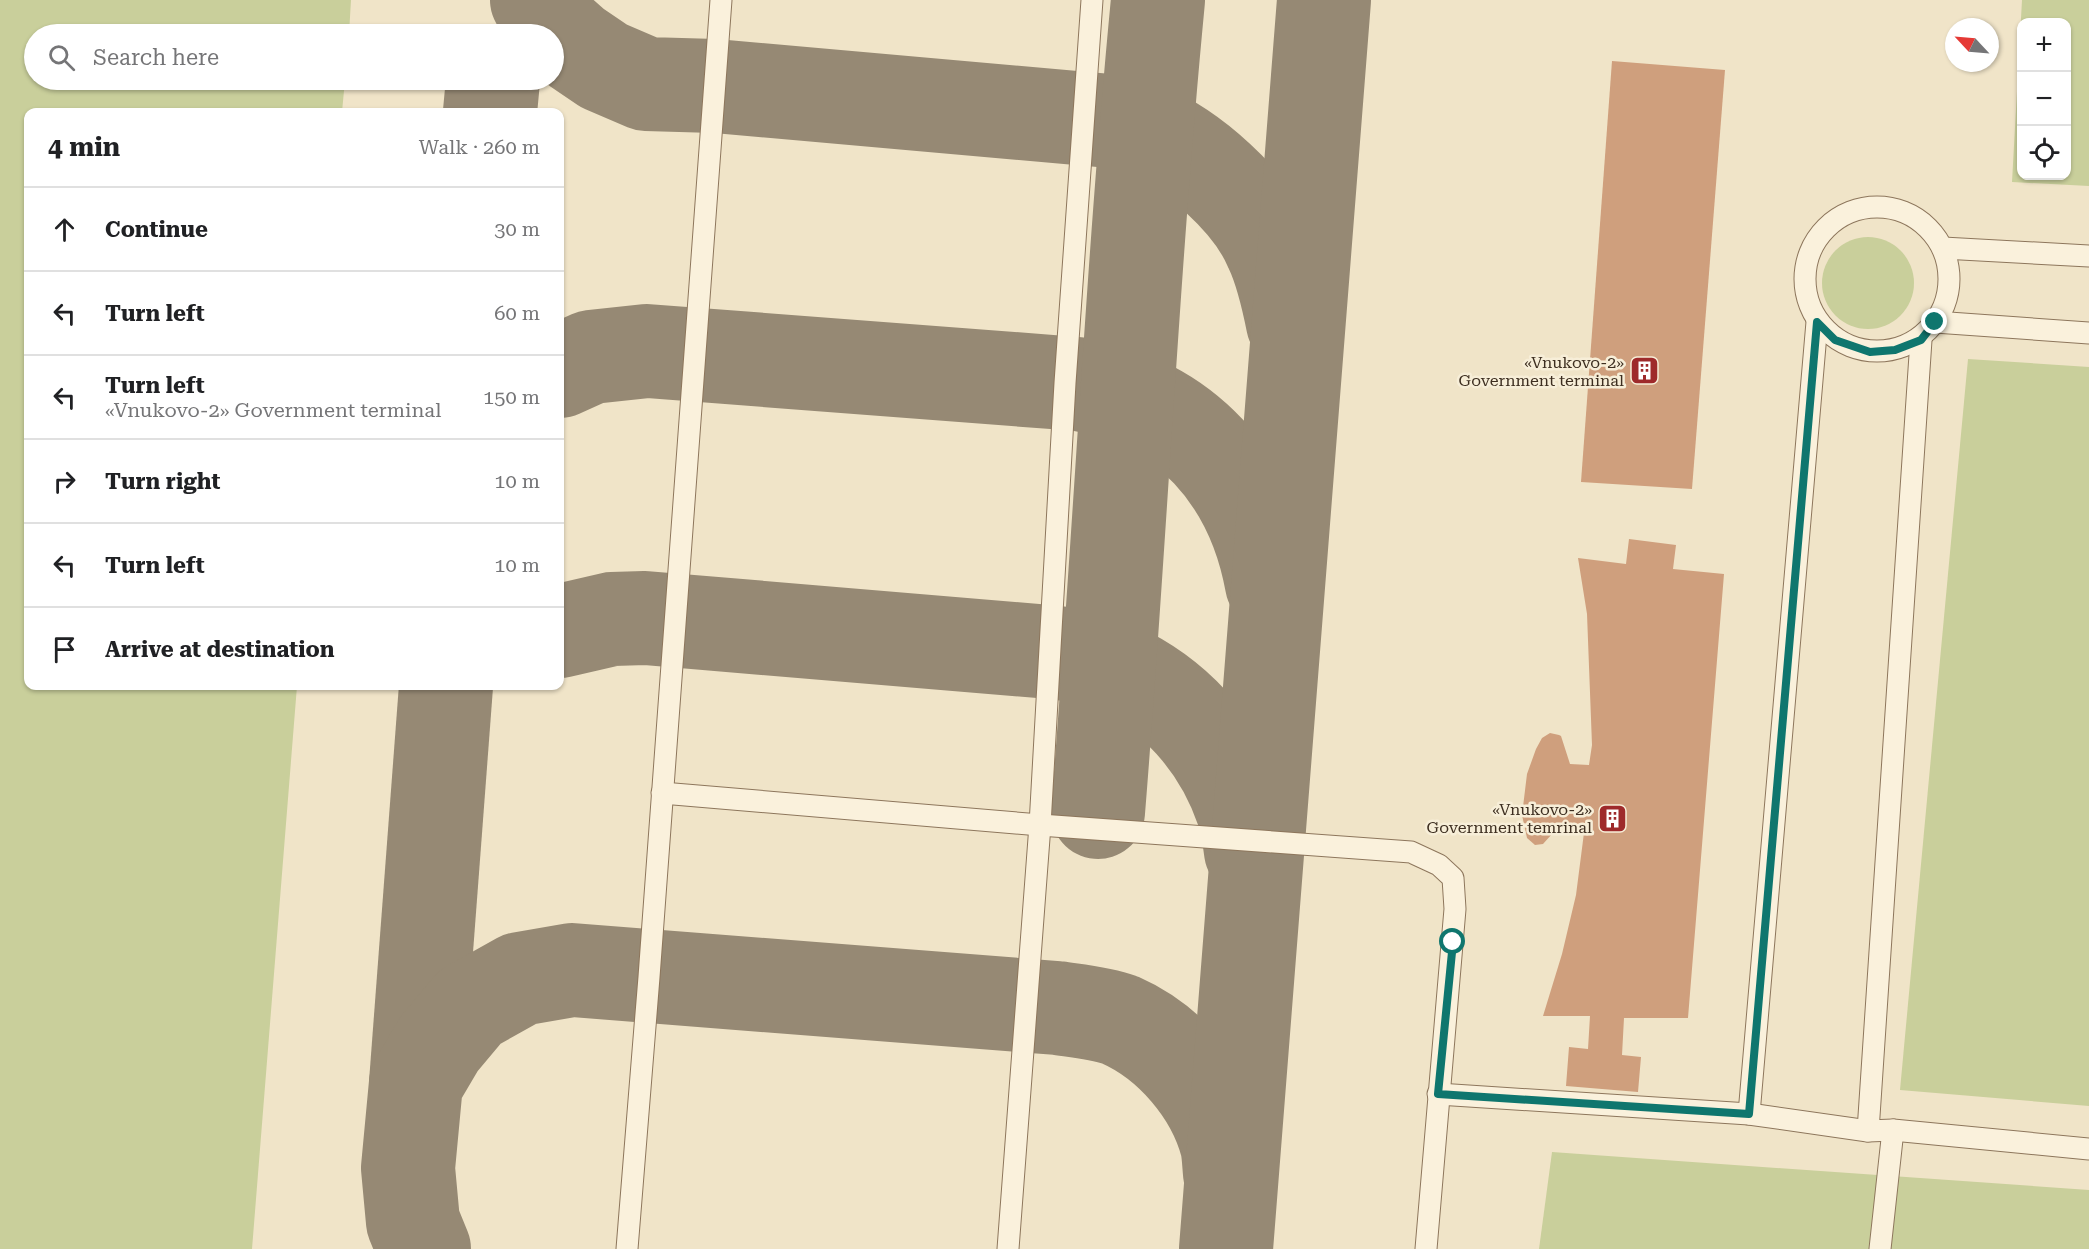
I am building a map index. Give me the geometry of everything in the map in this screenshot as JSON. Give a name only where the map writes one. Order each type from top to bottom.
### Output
[{"type":"lane","points":[[627,1249],[721,0]]},
{"type":"lane","points":[[1008,1249],[1040,825],[1065,383],[1092,0]]},
{"type":"lane","points":[[1875,206],[1899,210],[1928,227],[1942,248],[1949,271],[1948,296],[1935,322],[1921,340],[1895,350],[1870,352],[1835,340],[1817,322],[1804,291],[1806,258],[1818,235],[1830,222],[1853,210],[1875,206]]},
{"type":"lane","points":[[1942,248],[2089,256]]},
{"type":"lane","points":[[1749,1114],[1817,322]]},
{"type":"lane","points":[[1935,322],[2089,333]]},
{"type":"lane","points":[[1868,1131],[1921,340]]},
{"type":"lane","points":[[662,793],[1040,825],[1411,852],[1439,865],[1453,878],[1455,909],[1426,1249]]},
{"type":"lane","points":[[1438,1094],[1749,1114],[1868,1131],[1893,1130],[2089,1149]]},
{"type":"lane","points":[[1880,1249],[1893,1130]]},
{"type":"green space","points":[[0,0],[351,0],[350,24],[24,24],[24,90],[344,90],[342,108],[24,108],[24,690],[297,690],[252,1249],[0,1249]]},
{"type":"green space","points":[[2022,0],[2089,0],[2089,186],[2012,182],[2017,91],[2017,180],[2071,180],[2071,18],[2021,18]]},
{"type":"green space","points":[[1868,237],[1886,241],[1900,251],[1910,265],[1914,283],[1910,301],[1900,315],[1886,325],[1868,329],[1850,325],[1836,315],[1826,301],[1822,283],[1826,265],[1836,251],[1850,241]]},
{"type":"green space","points":[[1968,359],[2089,367],[2089,1106],[1900,1090]]},
{"type":"green space","points":[[1552,1152],[2089,1190],[2089,1249],[1539,1249]]},
{"type":"building","name":"«Vnukovo-2» Government terminal","points":[[1612,61],[1725,70],[1692,489],[1581,482]]},
{"type":"building","name":"«Vnukovo-2» Government temrinal","points":[[1629,539],[1676,545],[1673,569],[1724,574],[1688,1018],[1624,1018],[1622,1055],[1641,1057],[1638,1092],[1566,1086],[1569,1047],[1588,1049],[1590,1016],[1543,1016],[1562,954],[1576,895],[1585,825],[1562,823],[1543,844],[1535,845],[1527,838],[1522,815],[1527,774],[1542,738],[1550,733],[1561,736],[1570,764],[1589,765],[1592,745],[1587,614],[1578,558],[1626,564]]},
{"type":"taxiway","points":[[537,0],[551,24]]},
{"type":"taxiway","points":[[1098,812],[1141,203],[1158,0]]},
{"type":"taxiway","points":[[1226,1249],[1324,0]]},
{"type":"taxiway","points":[[564,36],[604,66],[646,84],[715,86],[1110,121],[1146,130],[1200,163],[1250,212],[1275,257],[1293,323]]},
{"type":"taxiway","points":[[490,108],[492,90]]},
{"type":"taxiway","points":[[564,369],[591,357],[647,351],[1078,384],[1117,393],[1151,408],[1182,428],[1208,451],[1231,479],[1249,511],[1263,546],[1272,584]]},
{"type":"taxiway","points":[[564,630],[612,619],[645,618],[1050,652],[1099,660],[1148,686],[1167,699],[1199,731],[1213,749],[1235,789],[1246,821],[1251,851]]},
{"type":"taxiway","points":[[416,1083],[446,690]]},
{"type":"taxiway","points":[[424,1249],[413,1222],[408,1168],[416,1083],[439,1044],[470,1007],[520,979],[572,970],[1057,1008],[1088,1012],[1120,1020],[1156,1041],[1187,1071],[1200,1088],[1220,1125],[1227,1145],[1230,1173]]},
{"type":"place","name":"«Vnukovo-2» Government terminal","points":[[1645,371]]},
{"type":"place","name":"«Vnukovo-2» Government temrinal","points":[[1613,818]]},
{"type":"route","points":[[1453,942],[1438,1094],[1749,1114],[1817,322],[1835,340],[1870,352],[1895,350],[1921,340],[1935,322]]}]
